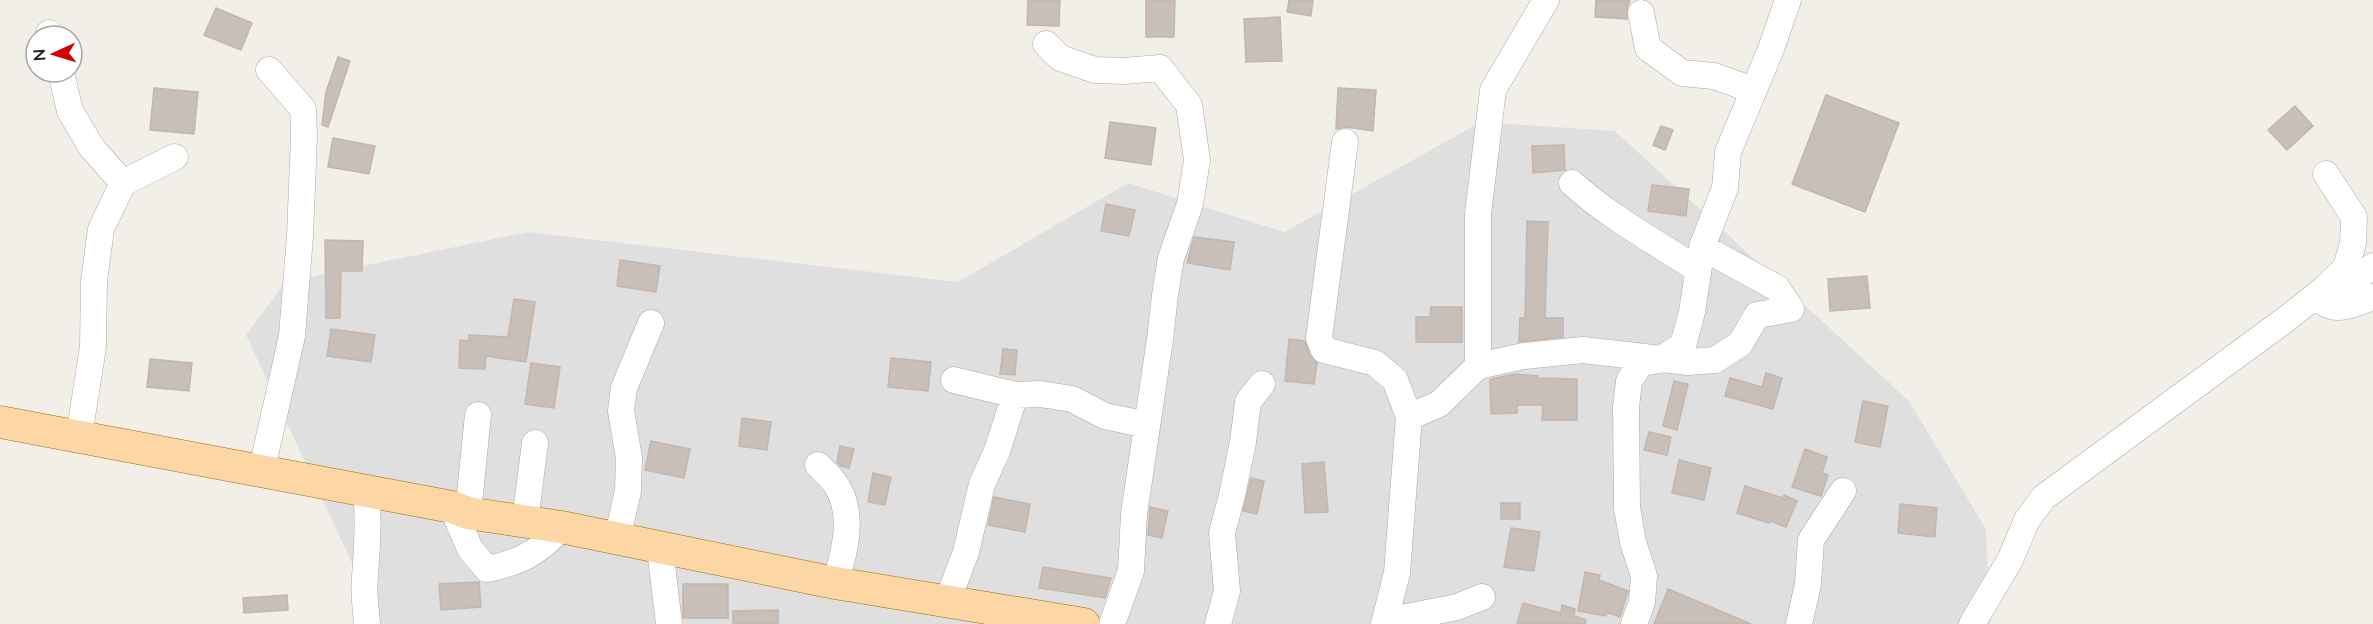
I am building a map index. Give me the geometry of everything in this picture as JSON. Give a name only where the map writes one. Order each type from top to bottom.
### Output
[{"type":"main road","points":[[0,422],[460,510],[561,527],[963,611],[1084,624]]},
{"type":"street","points":[[1478,366],[1478,214],[1493,90],[1546,0]]},
{"type":"street","points":[[1634,624],[1642,602],[1644,576],[1633,542],[1627,508],[1625,465],[1629,381],[1641,363],[1660,360],[1683,345],[1692,312],[1700,258],[1725,189],[1728,152],[1788,0]]},
{"type":"street","points":[[1641,13],[1648,48],[1682,73],[1714,76],[1753,90]]},
{"type":"street","points":[[1046,44],[1060,58],[1095,70],[1124,71],[1160,68],[1189,105],[1197,160],[1190,204],[1171,258],[1134,514],[1131,571],[1112,624]]},
{"type":"street","points":[[261,472],[292,336],[300,236],[304,136],[303,109],[269,70]]},
{"type":"street","points":[[64,84],[70,111],[93,148],[123,183]]},
{"type":"street","points":[[1345,142],[1319,338],[1324,350],[1375,363],[1395,380],[1409,417],[1396,573],[1384,624]]},
{"type":"street","points":[[79,436],[93,347],[94,281],[101,230],[123,183],[174,157]]},
{"type":"street","points":[[1972,624],[2010,560],[2027,520],[2044,497],[2289,317],[2346,268],[2353,243],[2354,217],[2326,174]]},
{"type":"street","points":[[1409,417],[1439,404],[1478,366],[1524,356],[1583,350],[1660,360],[1688,362],[1714,360],[1740,344],[1757,315],[1791,309],[1777,288],[1700,258],[1625,223],[1572,183]]},
{"type":"street","points":[[2201,383],[2225,374],[2314,314],[2349,283],[2373,266]]},
{"type":"street","points":[[2326,304],[2331,307],[2353,305],[2373,297]]},
{"type":"street","points":[[617,539],[628,491],[629,458],[621,411],[624,388],[651,323]]},
{"type":"street","points":[[954,380],[1015,396],[1040,394],[1072,399],[1105,416],[1147,425]]},
{"type":"street","points":[[1218,624],[1227,591],[1222,533],[1243,442],[1248,402],[1262,384]]},
{"type":"street","points":[[963,611],[966,552],[982,484],[997,451],[1015,396]]},
{"type":"street","points":[[478,415],[460,510],[470,549],[487,568],[510,565],[533,555],[561,527]]},
{"type":"street","points":[[525,521],[535,443]]},
{"type":"street","points":[[818,465],[835,483],[843,502],[846,548],[836,583]]},
{"type":"street","points":[[1799,624],[1808,584],[1811,540],[1843,491]]},
{"type":"street","points":[[366,492],[369,533],[364,579],[367,624]]},
{"type":"street","points":[[660,549],[669,624]]},
{"type":"street","points":[[1394,624],[1407,617],[1457,607],[1482,597]]},
{"type":"shaded area","points":[[1481,122],[1615,131],[1909,401],[1986,529],[1990,624],[378,624],[377,617],[246,335],[285,282],[528,232],[958,282],[1128,183],[1284,232]]},
{"type":"building","points":[[1028,0],[1060,0],[1059,26],[1027,25]]},
{"type":"building","points":[[1146,0],[1175,0],[1174,37],[1146,37]]},
{"type":"building","points":[[1289,0],[1313,0],[1311,16],[1287,12]]},
{"type":"building","points":[[1596,0],[1630,0],[1627,19],[1595,17]]},
{"type":"building","points":[[216,8],[252,23],[241,50],[204,35]]},
{"type":"building","points":[[1280,17],[1282,61],[1246,62],[1244,19]]},
{"type":"building","points":[[338,57],[350,61],[328,127],[322,125],[326,92]]},
{"type":"building","points":[[154,88],[198,92],[194,134],[150,130]]},
{"type":"building","points":[[1338,88],[1376,90],[1373,131],[1346,127],[1336,129]]},
{"type":"building","points":[[1826,95],[1899,123],[1865,212],[1792,184]]},
{"type":"building","points":[[2295,106],[2313,126],[2287,150],[2268,130]]},
{"type":"building","points":[[1110,122],[1156,128],[1151,165],[1105,158]]},
{"type":"building","points":[[1661,126],[1673,130],[1665,150],[1653,145]]},
{"type":"building","points":[[333,138],[375,146],[369,174],[328,167]]},
{"type":"building","points":[[1564,145],[1565,170],[1533,173],[1532,146]]},
{"type":"building","points":[[1652,185],[1689,189],[1686,216],[1648,211]]},
{"type":"building","points":[[1106,204],[1135,210],[1129,236],[1101,231]]},
{"type":"building","points":[[1527,221],[1548,222],[1545,318],[1563,318],[1563,337],[1519,342],[1520,318],[1525,318]]},
{"type":"building","points":[[1194,237],[1234,242],[1230,270],[1187,263]]},
{"type":"building","points":[[325,240],[363,241],[362,271],[341,271],[340,318],[326,318]]},
{"type":"building","points":[[620,260],[660,266],[656,292],[617,286]]},
{"type":"building","points":[[1867,276],[1870,308],[1830,311],[1828,279]]},
{"type":"building","points":[[514,299],[535,302],[526,362],[486,356],[485,369],[459,368],[460,340],[469,341],[469,335],[508,337]]},
{"type":"building","points":[[1431,307],[1462,307],[1462,342],[1416,342],[1416,317],[1430,317]]},
{"type":"building","points":[[331,329],[375,335],[371,362],[327,356]]},
{"type":"building","points":[[1289,339],[1305,341],[1310,356],[1317,363],[1314,384],[1285,381]]},
{"type":"building","points":[[1003,349],[1017,350],[1015,375],[1000,374]]},
{"type":"building","points":[[891,358],[931,362],[928,391],[888,387]]},
{"type":"building","points":[[150,359],[192,363],[189,391],[147,387]]},
{"type":"building","points":[[531,363],[560,367],[554,408],[525,404]]},
{"type":"building","points":[[1766,373],[1782,378],[1773,409],[1725,396],[1730,378],[1762,387]]},
{"type":"building","points":[[1516,374],[1538,376],[1538,378],[1577,379],[1577,420],[1542,420],[1543,405],[1517,405],[1517,413],[1491,414],[1490,379]]},
{"type":"building","points":[[1674,381],[1688,384],[1677,430],[1663,426]]},
{"type":"building","points":[[1863,401],[1888,406],[1880,447],[1855,442]]},
{"type":"building","points":[[742,418],[771,422],[767,450],[739,446]]},
{"type":"building","points":[[1649,432],[1671,437],[1667,455],[1644,450]]},
{"type":"building","points":[[651,441],[690,449],[684,478],[645,470]]},
{"type":"building","points":[[840,446],[854,449],[849,468],[837,462]]},
{"type":"building","points":[[1805,449],[1827,457],[1822,473],[1828,475],[1821,496],[1792,487]]},
{"type":"building","points":[[1679,460],[1711,468],[1704,500],[1672,493]]},
{"type":"building","points":[[1324,462],[1328,512],[1305,513],[1302,464]]},
{"type":"building","points":[[873,473],[891,477],[885,505],[868,502]]},
{"type":"building","points":[[1251,478],[1264,481],[1257,514],[1243,511]]},
{"type":"building","points":[[1745,486],[1783,498],[1784,495],[1797,501],[1786,527],[1737,513]]},
{"type":"building","points":[[994,497],[1030,504],[1025,532],[988,525]]},
{"type":"building","points":[[1501,503],[1520,503],[1520,519],[1501,519]]},
{"type":"building","points":[[1900,504],[1937,508],[1935,537],[1898,533]]},
{"type":"building","points":[[1150,507],[1168,511],[1162,538],[1148,535]]},
{"type":"building","points":[[1511,528],[1540,532],[1534,571],[1504,567]]},
{"type":"building","points":[[1043,567],[1111,578],[1105,598],[1039,588]]},
{"type":"building","points":[[1585,572],[1600,575],[1599,580],[1628,591],[1620,617],[1607,612],[1606,616],[1578,611]]},
{"type":"building","points":[[479,582],[481,607],[441,610],[439,584]]},
{"type":"building","points":[[683,584],[728,584],[728,618],[683,618]]},
{"type":"building","points":[[1668,589],[1751,624],[1654,624]]},
{"type":"building","points":[[287,595],[288,610],[244,613],[243,598]]},
{"type":"building","points":[[1523,603],[1561,613],[1562,605],[1575,609],[1574,616],[1586,620],[1585,624],[1517,624]]},
{"type":"building","points":[[778,610],[778,624],[733,624],[733,611]]}]
